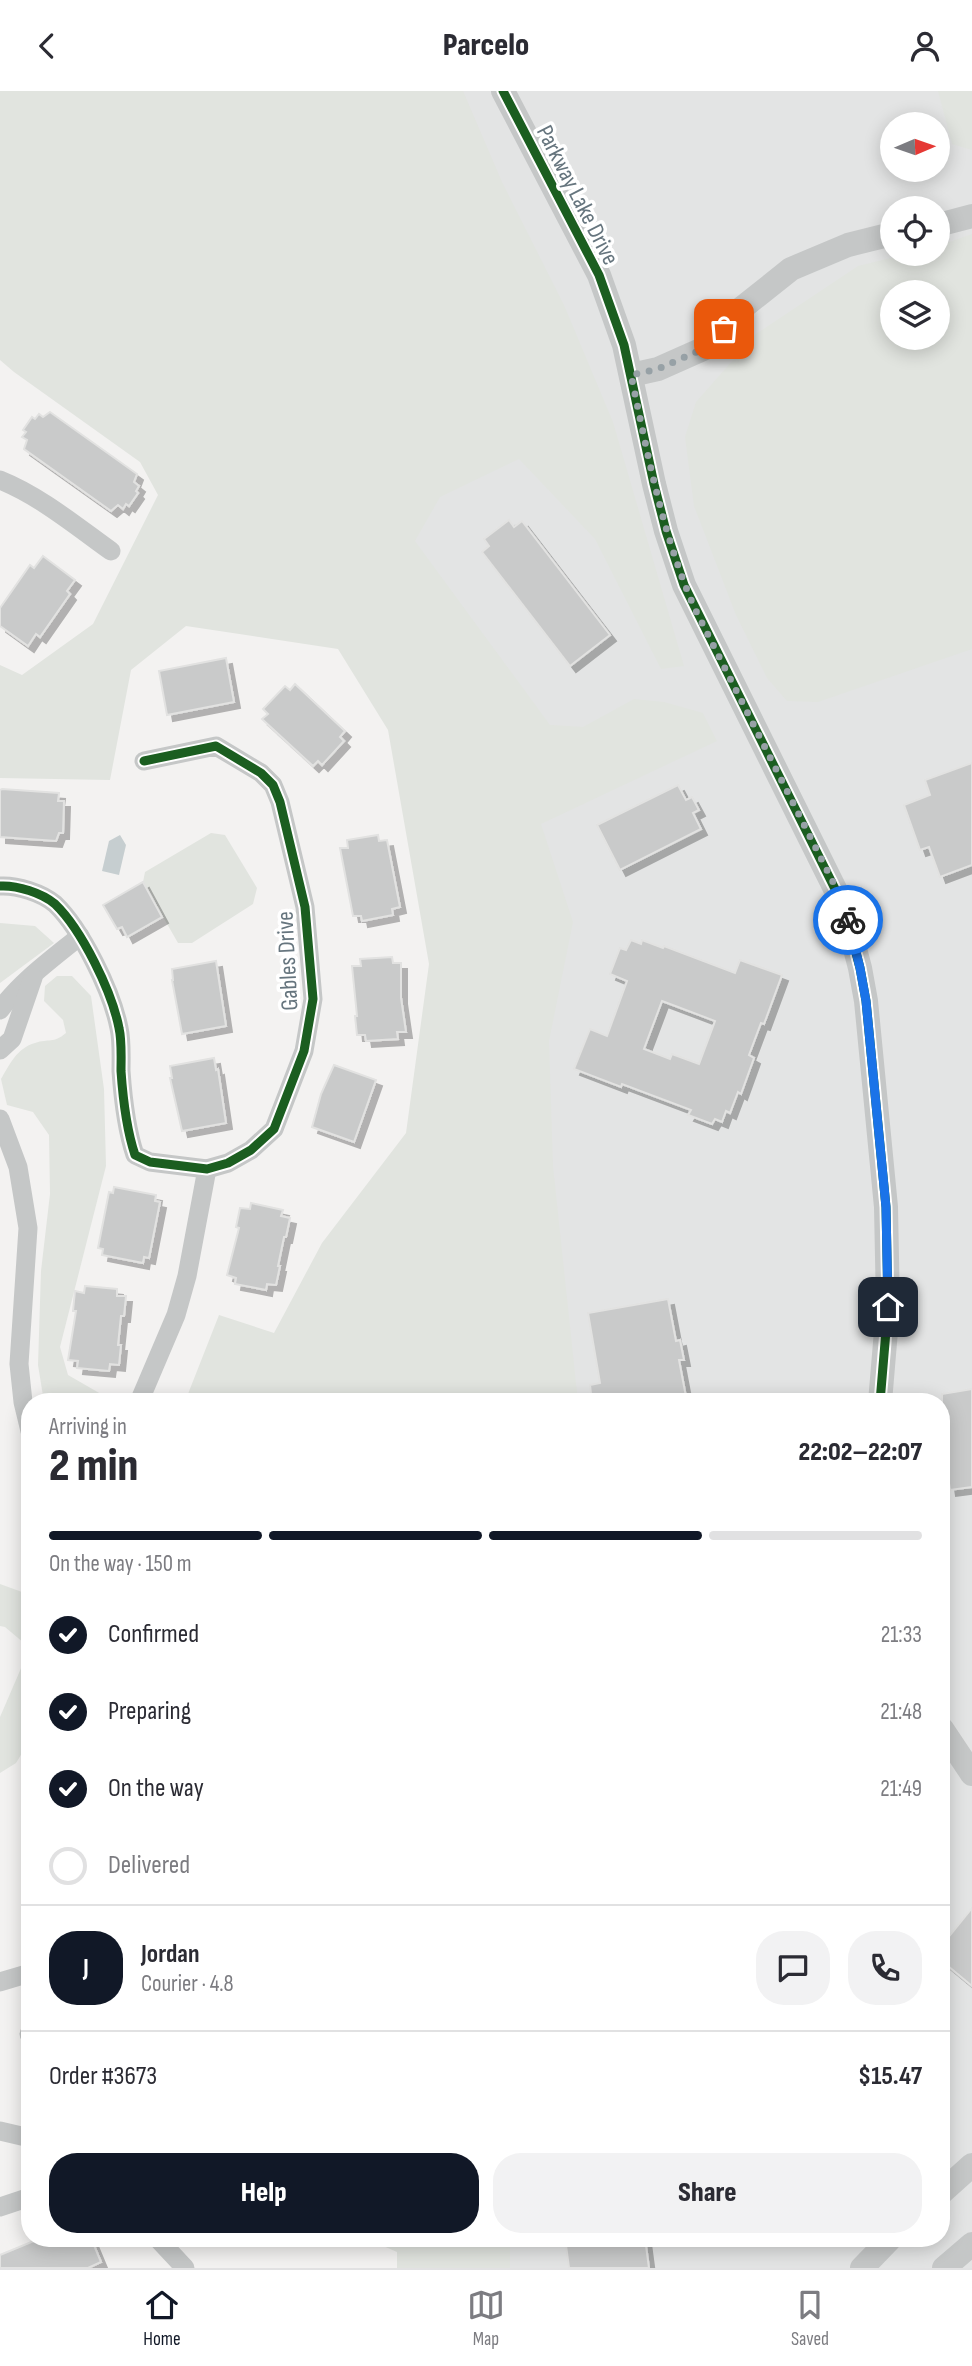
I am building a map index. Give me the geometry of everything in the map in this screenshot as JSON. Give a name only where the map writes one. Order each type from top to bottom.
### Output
[{"type":"street","name":"Parkway Lake Drive","points":[[503,91],[599,275],[624,345],[654,484],[684,585],[844,907],[866,1001],[886,1207],[888,1307],[881,1393]]},
{"type":"street","points":[[950,222],[972,216]]},
{"type":"street","points":[[631,375],[658,369],[712,345],[737,312],[791,269],[848,245],[880,237]]},
{"type":"street","points":[[0,480],[14,485],[55,511],[111,551]]},
{"type":"street","name":"Gables Drive","points":[[0,886],[37,893],[55,904],[80,936],[106,988],[119,1028],[127,1131],[135,1155],[150,1162],[207,1169],[228,1163],[251,1150],[274,1129],[304,1051],[313,999],[305,907],[280,802],[273,785],[261,773],[216,746],[144,761]]},
{"type":"street","points":[[0,1010],[9,997],[80,936]]},
{"type":"street","points":[[0,1050],[12,1039],[35,973]]},
{"type":"street","points":[[0,1119],[18,1167],[28,1228],[19,1364],[22,1393]]},
{"type":"street","points":[[143,1393],[172,1325],[187,1276],[207,1169]]},
{"type":"street","points":[[950,1741],[972,1774]]},
{"type":"street","points":[[0,1982],[21,1976]]},
{"type":"street","points":[[0,2131],[21,2136]]},
{"type":"street","points":[[950,2185],[972,2165]]},
{"type":"street","points":[[0,2207],[21,2200]]},
{"type":"street","points":[[944,2268],[972,2244]]},
{"type":"street","points":[[165,2247],[185,2268]]},
{"type":"street","points":[[862,2268],[882,2247]]},
{"type":"shaded area","points":[[0,91],[463,91],[502,182],[564,305],[613,422],[684,666],[661,669],[595,539],[519,459],[440,497],[415,541],[550,725],[583,727],[634,699],[664,702],[703,713],[717,741],[541,824],[573,922],[549,1041],[553,1166],[577,1393],[188,1393],[219,1315],[274,1333],[322,1243],[406,1133],[429,964],[388,730],[338,649],[186,626],[131,670],[110,780],[0,778],[0,665],[22,675],[93,624],[158,495],[140,462],[0,360]]},
{"type":"shaded area","points":[[257,91],[972,91],[972,2268],[415,2268],[409,2247],[950,2247],[950,1393],[483,1393],[456,740]]},
{"type":"shaded area","points":[[938,91],[972,91],[972,150],[952,144],[950,112],[944,112]]},
{"type":"shaded area","points":[[972,234],[972,649],[818,702],[787,701],[767,678],[736,615],[694,506],[685,437],[696,402],[756,334],[858,266],[880,261],[880,266],[950,266],[950,242]]},
{"type":"shaded area","points":[[211,833],[225,835],[257,888],[253,904],[192,943],[178,943],[143,882],[145,872]]},
{"type":"shaded area","points":[[120,835],[126,845],[119,875],[102,871],[109,841]]},
{"type":"shaded area","points":[[0,923],[35,926],[54,943],[0,983]]},
{"type":"shaded area","points":[[57,976],[72,976],[91,996],[104,1089],[106,1166],[60,1347],[68,1375],[99,1393],[43,1393],[38,1365],[41,1271],[50,1194],[49,1135],[33,1112],[7,1105],[1,1079],[23,1049],[66,1033],[63,1020],[44,1001],[45,986]]},
{"type":"shaded area","points":[[0,1584],[21,1592],[21,1640],[0,1626]]},
{"type":"shaded area","points":[[21,1668],[21,1755],[16,1763],[0,1773],[0,1717]]},
{"type":"shaded area","points":[[386,2247],[510,2247],[510,2268],[397,2268],[397,2252]]},
{"type":"building","points":[[50,412],[137,474],[134,482],[139,486],[136,491],[138,493],[129,506],[126,504],[123,509],[118,505],[111,511],[24,449],[27,440],[22,437],[26,432],[23,430],[32,417],[35,419],[39,414],[43,417]]},
{"type":"building","points":[[509,520],[514,527],[522,521],[610,635],[570,666],[482,552],[489,546],[484,539]]},
{"type":"building","points":[[43,556],[75,580],[67,591],[70,594],[40,637],[36,634],[28,646],[0,626],[0,608],[30,565],[34,568]]},
{"type":"building","points":[[226,658],[234,702],[167,715],[159,671]]},
{"type":"building","points":[[295,684],[345,731],[340,737],[344,741],[322,765],[318,761],[313,766],[262,719],[268,714],[263,709],[285,686],[290,690]]},
{"type":"building","points":[[972,763],[972,865],[940,877],[929,847],[920,850],[904,805],[930,795],[925,780]]},
{"type":"building","points":[[678,785],[686,800],[692,797],[699,810],[693,813],[701,829],[620,870],[597,825]]},
{"type":"building","points":[[2,789],[59,793],[58,801],[64,801],[63,833],[59,833],[56,841],[0,837]]},
{"type":"building","points":[[378,835],[379,841],[387,840],[400,907],[392,909],[393,915],[362,921],[361,916],[353,916],[340,848],[348,848],[347,840]]},
{"type":"building","points":[[143,882],[162,917],[127,937],[122,927],[117,929],[103,905]]},
{"type":"building","points":[[631,940],[641,944],[642,940],[735,973],[740,960],[782,975],[749,1055],[754,1058],[741,1094],[738,1092],[730,1113],[726,1111],[722,1122],[715,1119],[712,1124],[688,1115],[691,1110],[574,1069],[590,1029],[607,1036],[627,981],[610,974],[620,948],[626,950]],"holes":[[[662,1001],[715,1021],[699,1064],[672,1054],[670,1059],[644,1049]]]},
{"type":"building","points":[[392,957],[393,963],[401,963],[401,998],[406,1032],[397,1032],[398,1039],[366,1041],[365,1035],[357,1035],[352,966],[361,966],[360,959]]},
{"type":"building","points":[[216,961],[226,1026],[182,1034],[172,969]]},
{"type":"building","points":[[214,1058],[226,1123],[182,1131],[170,1078],[170,1066]]},
{"type":"building","points":[[334,1065],[376,1080],[354,1142],[312,1127],[321,1094]]},
{"type":"building","points":[[114,1187],[156,1195],[155,1201],[160,1202],[149,1258],[144,1257],[143,1263],[102,1255],[103,1249],[98,1248],[109,1192],[113,1193]]},
{"type":"building","points":[[251,1203],[283,1210],[281,1216],[290,1218],[276,1285],[267,1284],[266,1290],[235,1284],[236,1278],[227,1275],[239,1228],[236,1227],[240,1208],[250,1209]]},
{"type":"building","points":[[85,1286],[117,1289],[117,1296],[126,1296],[118,1345],[121,1345],[119,1365],[110,1364],[109,1371],[77,1368],[78,1361],[68,1360],[76,1311],[73,1311],[75,1291],[84,1293]]},
{"type":"building","points":[[668,1299],[676,1341],[680,1340],[684,1360],[679,1360],[685,1393],[591,1393],[590,1385],[600,1383],[588,1313]]},
{"type":"building","points":[[972,1389],[972,1487],[950,1490],[950,1393]]},
{"type":"building","points":[[972,1908],[972,1986],[950,1968],[950,1935]]},
{"type":"building","points":[[21,2246],[95,2247],[101,2262],[88,2268],[0,2268],[0,2255]]},
{"type":"building","points":[[566,2247],[646,2247],[649,2268],[569,2268]]},
{"type":"cycle path","points":[[503,91],[599,275],[624,345],[654,484],[684,585],[844,907],[866,1001],[886,1207],[888,1307],[881,1393]]},
{"type":"cycle path","points":[[0,886],[29,891],[55,904],[75,929],[94,962],[110,997],[119,1028],[124,1103],[135,1155],[150,1162],[207,1169],[228,1163],[251,1150],[274,1129],[304,1051],[313,999],[305,907],[280,802],[273,785],[261,773],[216,746],[144,761]]},
{"type":"way so far","points":[[724,329],[712,345],[658,369],[631,375],[654,484],[684,585],[834,884],[848,920]]},
{"type":"route","points":[[848,920],[866,1001],[886,1207],[888,1307]]}]
